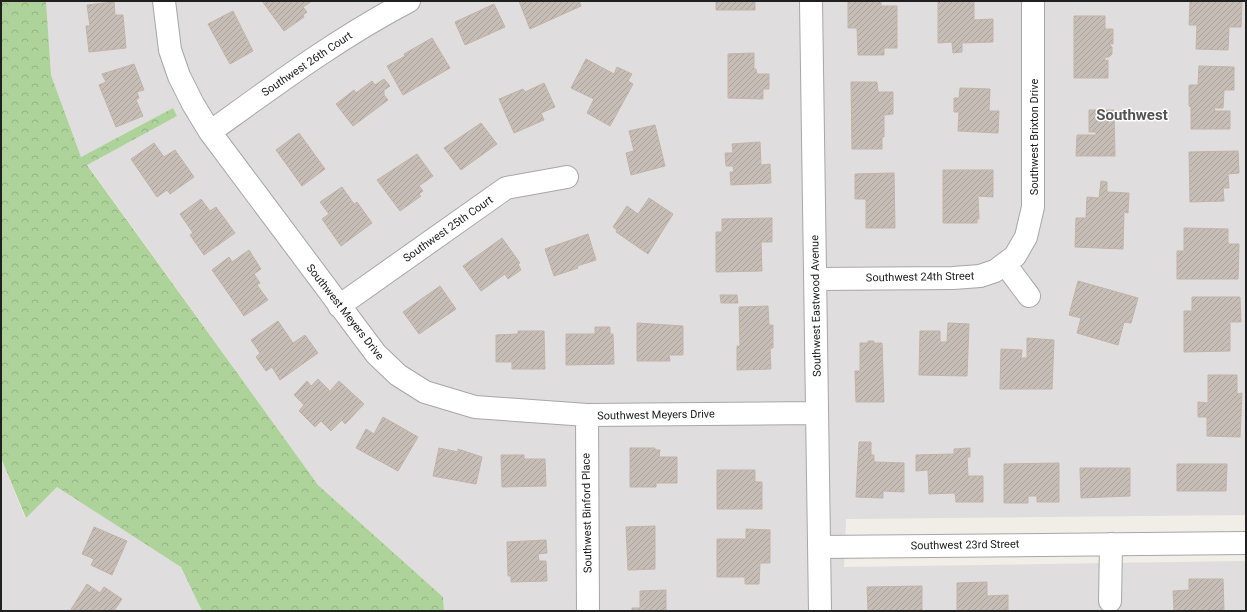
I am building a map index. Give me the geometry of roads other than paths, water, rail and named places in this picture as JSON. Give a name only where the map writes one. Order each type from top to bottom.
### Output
[{"type":"street","name":"Southwest Meyers Drive","points":[[164,1],[170,50],[190,97],[210,132],[376,354],[398,375],[425,392],[475,408],[586,415],[817,413]]},
{"type":"street","name":"Southwest 26th Court","points":[[210,132],[322,51],[383,14],[409,1]]},
{"type":"street","name":"Southwest Eastwood Avenue","points":[[811,1],[820,611]]},
{"type":"street","name":"Southwest Brixton Drive","points":[[1005,264],[1015,256],[1026,237],[1033,207],[1034,1]]},
{"type":"street","name":"Southwest 25th Court","points":[[339,306],[506,188],[567,177]]},
{"type":"street","name":"Southwest 24th Street","points":[[815,279],[960,277],[988,274],[1005,264]]},
{"type":"street","points":[[1005,264],[1028,296]]},
{"type":"street","name":"Southwest Binford Place","points":[[586,415],[588,611]]},
{"type":"street","name":"Southwest 23rd Street","points":[[819,547],[1246,543]]},
{"type":"street","points":[[1110,601],[1111,544]]},
{"type":"district","name":"Southwest","points":[[1132,115]]}]
